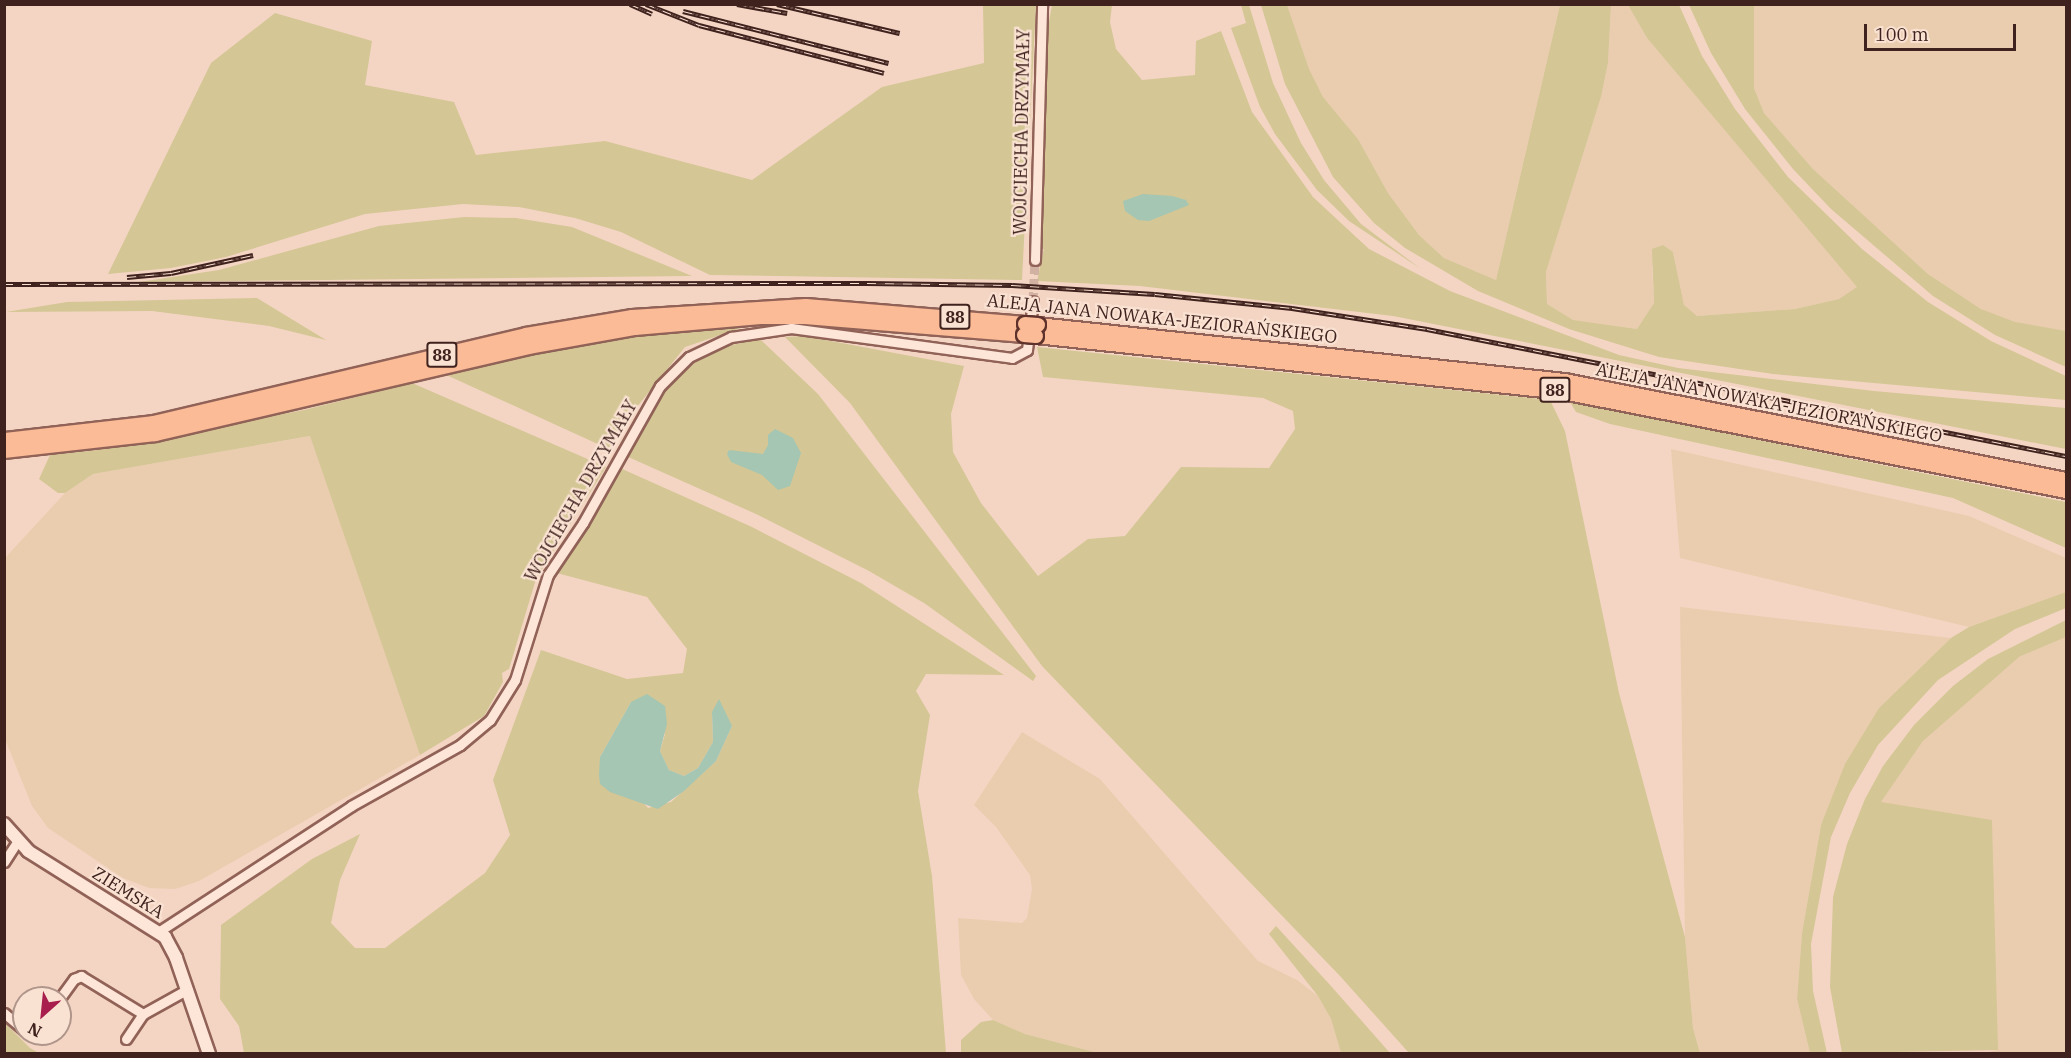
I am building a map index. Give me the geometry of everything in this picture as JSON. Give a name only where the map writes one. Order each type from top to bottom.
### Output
[{"type":"main road","name":"ALEJA JANA NOWAKA-JEZIORAŃSKIEGO","points":[[4,440],[154,423],[525,335],[632,316],[758,306],[815,306],[1563,392],[2067,491]]},
{"type":"main road","name":"ALEJA JANA NOWAKA-JEZIORAŃSKIEGO","points":[[4,451],[155,434],[528,347],[635,328],[761,316],[1031,330],[1565,381],[2067,480]]},
{"type":"street","name":"WOJCIECHA DRZYMAŁY","points":[[1035,260],[1042,4]]},
{"type":"street","name":"WOJCIECHA DRZYMAŁY","points":[[158,932],[351,806],[460,745],[490,720],[515,680],[548,575],[583,523],[660,386],[689,357],[731,337],[791,328],[1012,358],[1027,350],[1033,302]]},
{"type":"street","name":"ZIEMSKA","points":[[4,824],[17,842],[158,932],[170,946],[188,989],[209,1053]]},
{"type":"street","points":[[4,862],[17,842]]},
{"type":"street","points":[[71,986],[81,976],[143,1014]]},
{"type":"street","points":[[126,1040],[143,1014],[188,989]]},
{"type":"shaded area","points":[[983,5],[1036,5],[1022,280],[710,275],[621,232],[575,218],[519,207],[463,204],[365,214],[226,257],[171,268],[108,274],[211,63],[275,13],[372,41],[365,85],[454,102],[476,155],[605,141],[752,180],[882,87],[984,63]]},
{"type":"shaded area","points":[[1052,5],[1112,5],[1110,22],[1116,49],[1142,80],[1195,75],[1196,41],[1221,31],[1252,112],[1313,197],[1369,249],[1450,291],[1619,355],[1678,368],[1874,391],[2066,408],[2066,449],[1393,316],[1140,286],[1037,281],[1044,249],[1039,249],[1047,33]]},
{"type":"shaded area","points":[[1241,5],[1249,5],[1273,83],[1301,143],[1324,180],[1361,224],[1421,269],[1349,221],[1317,190],[1275,134],[1260,107],[1231,28],[1246,23]]},
{"type":"shaded area","points":[[1261,5],[1287,5],[1309,69],[1323,97],[1358,139],[1388,193],[1419,235],[1444,258],[1496,280],[1560,5],[1611,5],[1608,63],[1601,97],[1546,272],[1547,304],[1573,320],[1637,329],[1654,303],[1652,249],[1663,245],[1673,252],[1684,305],[1697,316],[1795,309],[1839,299],[1857,287],[1647,38],[1628,5],[1679,5],[1702,56],[1735,109],[1788,177],[1862,249],[1928,302],[1991,341],[2066,376],[2066,400],[1773,374],[1659,357],[1569,329],[1478,291],[1405,248],[1374,223],[1333,177],[1285,84]]},
{"type":"shaded area","points":[[1287,5],[1560,5],[1496,280],[1444,258],[1419,235],[1388,193],[1358,139],[1323,97],[1309,70]]},
{"type":"shaded area","points":[[1611,5],[1628,5],[1647,38],[1858,287],[1839,299],[1795,309],[1697,316],[1684,305],[1673,252],[1652,266],[1654,303],[1637,329],[1572,320],[1547,304],[1546,272],[1601,97],[1608,63]]},
{"type":"shaded area","points":[[1689,5],[1754,5],[1754,88],[1764,113],[1813,169],[1928,274],[1981,309],[2015,322],[2066,331],[2066,367],[1995,335],[1933,296],[1831,209],[1793,169],[1745,109],[1711,53]]},
{"type":"shaded area","points":[[1754,5],[2066,5],[2066,331],[2015,323],[1981,309],[1928,274],[1813,169],[1764,113],[1754,88]]},
{"type":"shaded area","points":[[1143,194],[1172,196],[1186,200],[1189,205],[1149,221],[1138,220],[1125,211],[1123,201]]},
{"type":"shaded area","points":[[464,217],[516,218],[572,227],[692,276],[139,282],[219,270],[379,226]]},
{"type":"shaded area","points":[[257,298],[326,340],[269,326],[152,311],[6,312],[67,302]]},
{"type":"shaded area","points":[[750,325],[685,347],[628,418],[613,451],[442,373],[619,338]]},
{"type":"shaded area","points":[[804,336],[964,366],[951,414],[953,452],[981,503],[1038,576],[1088,539],[1125,536],[1181,467],[1269,468],[1295,429],[1293,411],[1263,398],[1043,377],[1037,347],[1550,400],[1565,431],[1619,693],[1685,937],[1693,1028],[1700,1053],[1409,1053],[1340,976],[1042,666],[850,403],[785,337]]},
{"type":"shaded area","points":[[760,339],[818,394],[1036,676],[1033,681],[924,603],[869,571],[756,514],[626,456],[664,391],[709,350]]},
{"type":"shaded area","points":[[412,383],[606,467],[536,579],[509,669],[502,673],[503,682],[484,716],[420,755],[310,436],[93,474],[65,493],[58,493],[39,479],[50,455],[98,450],[304,410]]},
{"type":"shaded area","points":[[1570,402],[2066,502],[2066,548],[1953,498],[1610,424],[1576,412]]},
{"type":"shaded area","points":[[775,429],[793,438],[801,453],[790,486],[778,490],[762,475],[731,462],[727,454],[729,450],[763,454],[768,445],[768,435]]},
{"type":"shaded area","points":[[311,436],[420,755],[199,881],[175,889],[149,888],[123,878],[48,828],[32,806],[5,739],[4,559],[65,493],[93,474]]},
{"type":"shaded area","points":[[1671,449],[1969,516],[2066,558],[2066,592],[1969,627],[1680,558]]},
{"type":"shaded area","points":[[620,468],[752,527],[861,583],[1004,675],[926,674],[916,691],[930,715],[918,791],[932,876],[946,1053],[244,1053],[239,1026],[220,999],[221,925],[312,859],[360,834],[340,880],[331,923],[355,948],[385,948],[485,873],[510,835],[493,780],[541,650],[627,679],[683,673],[687,649],[647,597],[553,572]],"holes":[[[631,702],[665,734],[660,751],[669,770],[684,776],[698,768],[713,742],[712,712],[732,726],[716,761],[671,802],[648,808],[600,757]]]},
{"type":"shaded area","points":[[2066,592],[2066,608],[2015,629],[1938,680],[1878,745],[1850,793],[1831,837],[1811,944],[1813,991],[1827,1053],[1810,1053],[1797,999],[1802,933],[1821,825],[1845,764],[1879,708],[1951,638],[1969,627]]},
{"type":"shaded area","points":[[1680,607],[1951,638],[1879,708],[1821,825],[1802,933],[1797,999],[1810,1053],[1700,1053],[1693,1028],[1685,937]]},
{"type":"shaded area","points":[[2066,620],[2066,637],[2019,657],[1923,741],[1881,802],[1992,820],[1998,1050],[1842,1053],[1830,987],[1833,897],[1847,844],[1865,799],[1883,766],[1914,725],[1953,686],[1988,659]]},
{"type":"shaded area","points":[[2066,637],[2066,1053],[1983,1053],[1998,1050],[1881,802],[1923,741],[1974,693],[2019,657]]},
{"type":"shaded area","points":[[647,694],[665,706],[667,724],[660,751],[669,770],[684,776],[698,768],[713,742],[712,712],[719,699],[732,726],[716,761],[684,791],[658,809],[610,792],[600,784],[599,775],[600,757],[631,702]]},
{"type":"shaded area","points":[[1022,732],[1100,779],[1258,961],[1297,980],[1318,996],[1331,1019],[1341,1053],[1098,1053],[1025,1034],[993,1020],[974,999],[961,975],[958,918],[1022,923],[1027,918],[1032,889],[1030,875],[996,827],[974,805]]},
{"type":"shaded area","points":[[1276,926],[1390,1053],[1341,1053],[1331,1019],[1318,996],[1269,934]]},
{"type":"shaded area","points":[[993,1020],[1025,1034],[1098,1053],[961,1053],[961,1040],[981,1022]]},
{"type":"shaded area","points":[[4,1022],[12,1030],[12,1046],[28,1046],[39,1053],[5,1053]]},
{"type":"tunnel","points":[[1033,301],[1035,260]]},
{"type":"railway","points":[[630,4],[652,14]]},
{"type":"railway","points":[[646,4],[699,25],[884,73]]},
{"type":"railway","points":[[737,4],[787,13]]},
{"type":"railway","points":[[777,4],[900,33]]},
{"type":"railway","points":[[683,11],[889,63]]},
{"type":"railway","points":[[127,277],[171,273],[253,255]]},
{"type":"railway","points":[[4,284],[867,283],[1012,285],[1155,294],[1292,308],[1427,329],[2066,456]]}]
